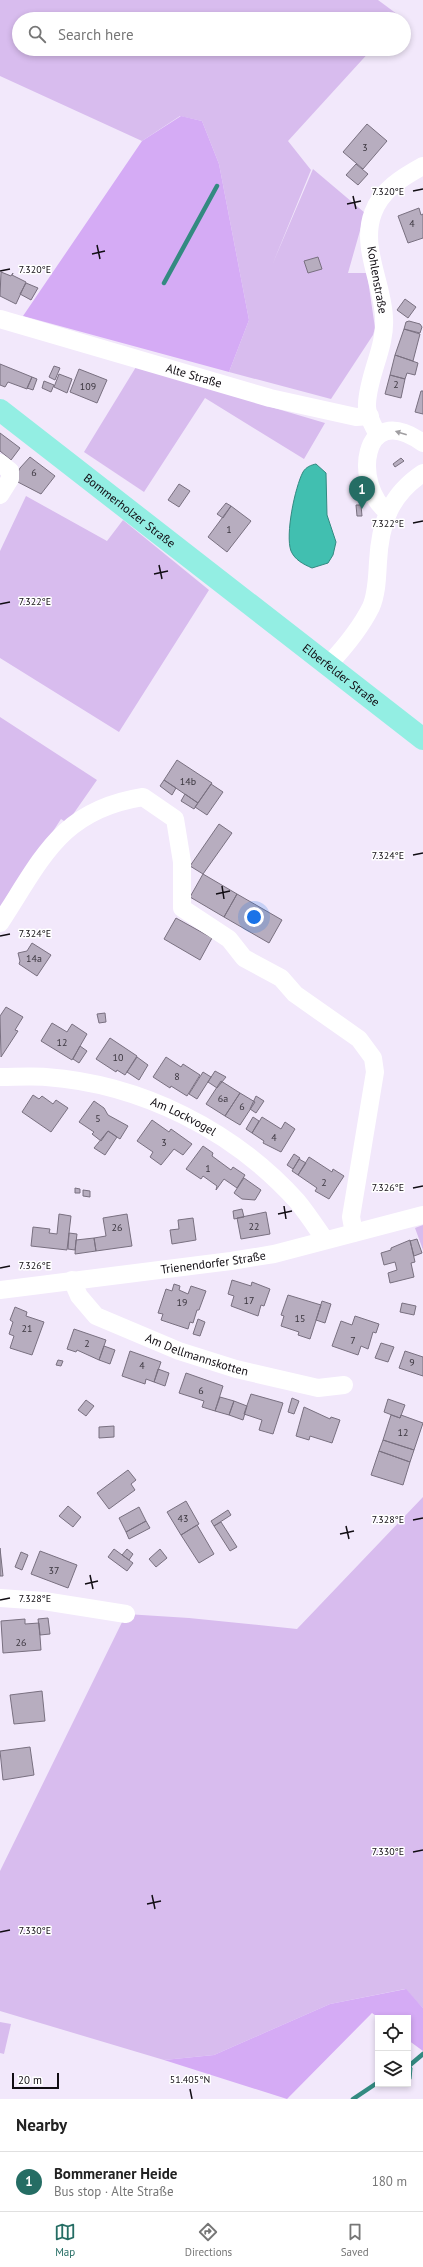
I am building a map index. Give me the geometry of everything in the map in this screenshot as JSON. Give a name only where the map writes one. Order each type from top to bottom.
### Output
[{"type":"main road","name":"Bommerholzer Straße","points":[[0,410],[260,611]]},
{"type":"main road","name":"Elberfelder Straße","points":[[260,611],[423,738]]},
{"type":"street","name":"Kohlenstraße","points":[[370,416],[366,405],[382,338],[384,317],[370,244],[370,222],[376,206],[389,189],[423,166]]},
{"type":"street","name":"Alte Straße","points":[[0,319],[270,398],[356,417],[370,416]]},
{"type":"street","points":[[370,416],[378,436]]},
{"type":"street","points":[[388,512],[379,506],[374,497],[366,465],[369,449],[378,436],[385,432],[398,431],[423,444]]},
{"type":"street","points":[[0,463],[10,471],[10,479],[0,495]]},
{"type":"street","points":[[329,664],[371,607],[377,586],[378,555],[391,504],[405,487],[423,473]]},
{"type":"street","points":[[0,923],[54,840],[69,826],[117,801],[143,797],[175,819],[182,862],[182,908],[229,939],[244,958],[281,978],[294,994],[359,1039],[373,1058],[375,1072],[351,1218],[354,1233]]},
{"type":"street","name":"Am Lockvogel","points":[[0,1078],[45,1077],[102,1086],[148,1099],[184,1116],[226,1140],[267,1172],[298,1202],[325,1240]]},
{"type":"street","name":"Trienendorfer Straße","points":[[0,1290],[231,1261],[274,1254],[423,1215]]},
{"type":"street","name":"Am Dellmannskotten","points":[[72,1280],[79,1296],[96,1316],[173,1348],[236,1369],[318,1388],[344,1385]]},
{"type":"street","points":[[0,1598],[44,1601],[126,1614]]},
{"type":"shaded area","points":[[0,0],[378,0],[394,12],[12,12],[12,56],[366,56],[288,141],[311,170],[273,263],[313,169],[365,213],[348,273],[367,273],[375,328],[373,335],[331,399],[229,372],[249,320],[219,164],[202,121],[180,116],[142,141],[0,76]]},
{"type":"shaded area","points":[[181,116],[202,121],[219,164],[249,320],[229,372],[23,316],[142,141]]},
{"type":"shaded area","points":[[136,367],[325,423],[304,459],[205,398],[144,492],[84,452]]},
{"type":"shaded area","points":[[316,464],[326,473],[327,515],[336,542],[333,555],[328,563],[312,568],[305,565],[295,557],[289,544],[289,534],[294,499],[300,479],[306,469]]},
{"type":"shaded area","points":[[26,496],[107,541],[123,520],[209,590],[119,732],[0,658],[0,551]]},
{"type":"shaded area","points":[[0,717],[97,780],[67,823],[61,819],[0,913]]},
{"type":"shaded area","points":[[423,1225],[423,1250],[415,1228]]},
{"type":"shaded area","points":[[423,1497],[423,2008],[405,1989],[330,2004],[214,2055],[164,2060],[0,2011],[0,1871],[126,1614],[189,1618],[297,1629]]},
{"type":"shaded area","points":[[406,1989],[423,2008],[423,2051],[411,2042],[411,2015],[375,2015],[372,2013],[287,2099],[164,2060],[214,2055],[330,2004]]},
{"type":"shaded area","points":[[0,2022],[11,2024],[4,2054],[0,2053]]},
{"type":"building","points":[[367,124],[387,141],[363,169],[343,152]]},
{"type":"building","points":[[356,164],[368,174],[358,185],[346,175]]},
{"type":"building","points":[[419,208],[421,215],[423,214],[423,238],[408,243],[398,216]]},
{"type":"building","points":[[318,257],[322,269],[308,273],[304,261]]},
{"type":"building","points":[[1,272],[11,276],[13,273],[12,275],[26,282],[16,304],[0,296]]},
{"type":"building","points":[[26,283],[38,288],[31,300],[20,294]]},
{"type":"building","points":[[405,299],[416,307],[408,318],[397,310]]},
{"type":"building","points":[[409,321],[420,324],[422,327],[420,333],[404,329],[406,322]]},
{"type":"building","points":[[404,329],[420,334],[413,361],[395,355]]},
{"type":"building","points":[[395,355],[418,363],[415,375],[407,373],[405,379],[390,375]]},
{"type":"building","points":[[0,364],[32,377],[27,389],[8,382],[5,387],[0,385]]},
{"type":"building","points":[[54,366],[60,368],[55,380],[49,377]]},
{"type":"building","points":[[79,369],[107,380],[97,403],[70,392]]},
{"type":"building","points":[[59,374],[72,379],[67,393],[54,387]]},
{"type":"building","points":[[390,375],[405,379],[401,398],[385,394]]},
{"type":"building","points":[[32,377],[37,379],[33,390],[27,388]]},
{"type":"building","points":[[44,381],[54,385],[51,392],[42,388]]},
{"type":"building","points":[[421,391],[423,391],[423,414],[415,412]]},
{"type":"building","points":[[0,433],[20,448],[11,460],[0,451]]},
{"type":"building","points":[[30,457],[55,476],[41,494],[14,480],[20,468]]},
{"type":"building","points":[[401,458],[404,461],[395,467],[393,464]]},
{"type":"building","points":[[179,484],[190,491],[179,507],[168,500]]},
{"type":"building","points":[[226,503],[231,506],[223,518],[217,514]]},
{"type":"building","points":[[356,505],[361,505],[362,516],[357,516]]},
{"type":"building","points":[[231,506],[251,521],[227,552],[208,537]]},
{"type":"building","points":[[177,760],[212,783],[198,803],[164,780]]},
{"type":"building","points":[[164,780],[176,788],[172,795],[160,786]]},
{"type":"building","points":[[211,784],[223,792],[207,815],[195,807]]},
{"type":"building","points":[[185,794],[198,803],[194,809],[181,801]]},
{"type":"building","points":[[219,824],[232,833],[203,874],[190,866]]},
{"type":"building","points":[[203,874],[237,894],[224,917],[190,897]]},
{"type":"building","points":[[237,894],[282,920],[269,943],[224,917]]},
{"type":"building","points":[[176,918],[212,938],[200,960],[164,939]]},
{"type":"building","points":[[32,943],[51,955],[37,976],[19,964],[20,961],[18,953],[27,951]]},
{"type":"building","points":[[6,1007],[23,1017],[15,1030],[18,1031],[1,1057],[0,1016]]},
{"type":"building","points":[[105,1013],[106,1022],[99,1023],[97,1014]]},
{"type":"building","points":[[52,1023],[67,1032],[72,1024],[87,1034],[72,1060],[41,1041]]},
{"type":"building","points":[[110,1038],[137,1056],[125,1075],[117,1070],[116,1072],[96,1059]]},
{"type":"building","points":[[80,1046],[87,1051],[79,1063],[73,1059]]},
{"type":"building","points":[[137,1057],[148,1065],[139,1080],[127,1072]]},
{"type":"building","points":[[166,1057],[181,1067],[183,1064],[200,1075],[187,1096],[171,1086],[170,1088],[153,1077]]},
{"type":"building","points":[[215,1071],[226,1077],[217,1088],[208,1082]]},
{"type":"building","points":[[203,1072],[211,1077],[197,1099],[189,1094]]},
{"type":"building","points":[[221,1081],[240,1093],[225,1116],[206,1104]]},
{"type":"building","points":[[240,1093],[255,1102],[240,1125],[225,1116]]},
{"type":"building","points":[[33,1095],[39,1099],[42,1096],[53,1104],[56,1100],[68,1108],[51,1132],[22,1112]]},
{"type":"building","points":[[256,1096],[264,1101],[256,1113],[250,1109]]},
{"type":"building","points":[[94,1101],[104,1108],[108,1115],[128,1126],[120,1139],[108,1131],[101,1141],[92,1134],[94,1132],[79,1122]]},
{"type":"building","points":[[253,1117],[259,1121],[252,1133],[246,1129]]},
{"type":"building","points":[[262,1117],[281,1129],[285,1122],[295,1129],[281,1152],[263,1143],[264,1141],[252,1133]]},
{"type":"building","points":[[152,1120],[169,1132],[171,1129],[192,1144],[183,1155],[174,1149],[161,1165],[150,1157],[153,1152],[137,1141]]},
{"type":"building","points":[[108,1131],[117,1137],[105,1155],[94,1148]]},
{"type":"building","points":[[203,1146],[213,1153],[212,1156],[231,1170],[233,1167],[245,1175],[237,1188],[224,1179],[216,1190],[217,1186],[203,1176],[201,1179],[186,1169]]},
{"type":"building","points":[[294,1154],[300,1158],[293,1169],[287,1165]]},
{"type":"building","points":[[309,1157],[332,1172],[333,1169],[344,1176],[329,1199],[315,1191],[317,1188],[298,1175]]},
{"type":"building","points":[[299,1159],[306,1163],[298,1175],[292,1171]]},
{"type":"building","points":[[244,1178],[261,1190],[255,1200],[242,1199],[234,1193]]},
{"type":"building","points":[[75,1188],[80,1189],[80,1193],[75,1193]]},
{"type":"building","points":[[83,1190],[90,1191],[90,1197],[83,1196]]},
{"type":"building","points":[[242,1209],[244,1217],[234,1219],[233,1211]]},
{"type":"building","points":[[266,1212],[270,1234],[241,1239],[237,1218]]},
{"type":"building","points":[[59,1214],[71,1216],[67,1250],[31,1246],[33,1227],[50,1229],[49,1233],[57,1234]]},
{"type":"building","points":[[127,1214],[132,1246],[96,1251],[94,1238],[106,1236],[103,1218]]},
{"type":"building","points":[[193,1218],[196,1240],[172,1244],[170,1230],[179,1229],[178,1220]]},
{"type":"building","points":[[69,1233],[77,1234],[75,1250],[68,1249]]},
{"type":"building","points":[[94,1238],[96,1251],[75,1254],[76,1240]]},
{"type":"building","points":[[417,1239],[422,1253],[414,1256],[410,1241]]},
{"type":"building","points":[[410,1240],[415,1262],[411,1263],[414,1277],[390,1283],[388,1273],[397,1270],[395,1262],[384,1265],[381,1253],[391,1250],[391,1248]]},
{"type":"building","points":[[232,1280],[251,1286],[252,1282],[270,1289],[264,1306],[261,1305],[258,1316],[231,1306],[234,1296],[228,1294]]},
{"type":"building","points":[[174,1284],[180,1286],[179,1290],[188,1294],[191,1286],[206,1291],[193,1323],[190,1322],[188,1329],[161,1320],[163,1314],[158,1313],[166,1289],[172,1291]]},
{"type":"building","points":[[288,1295],[321,1305],[310,1339],[298,1335],[299,1332],[281,1326],[284,1316],[281,1315]]},
{"type":"building","points":[[322,1301],[331,1304],[325,1323],[316,1320]]},
{"type":"building","points":[[402,1303],[416,1306],[414,1315],[400,1312]]},
{"type":"building","points":[[15,1307],[27,1312],[26,1316],[44,1322],[32,1355],[10,1348],[14,1336],[9,1334],[13,1322],[10,1320]]},
{"type":"building","points":[[355,1316],[379,1324],[376,1333],[373,1332],[368,1349],[361,1346],[358,1355],[332,1346],[341,1321],[352,1325]]},
{"type":"building","points":[[198,1319],[205,1322],[200,1336],[193,1334]]},
{"type":"building","points":[[74,1329],[106,1340],[99,1360],[77,1350],[76,1352],[67,1349]]},
{"type":"building","points":[[381,1343],[394,1347],[388,1362],[375,1358]]},
{"type":"building","points":[[104,1346],[115,1350],[110,1364],[99,1360]]},
{"type":"building","points":[[130,1351],[161,1362],[154,1382],[146,1379],[145,1384],[122,1376]]},
{"type":"building","points":[[405,1351],[423,1357],[423,1376],[399,1368]]},
{"type":"building","points":[[58,1360],[63,1361],[61,1366],[56,1365]]},
{"type":"building","points":[[158,1369],[169,1373],[165,1386],[154,1382]]},
{"type":"building","points":[[186,1373],[223,1386],[215,1411],[202,1407],[204,1401],[179,1393]]},
{"type":"building","points":[[251,1394],[283,1403],[273,1434],[259,1430],[262,1420],[244,1414]]},
{"type":"building","points":[[220,1397],[234,1401],[229,1415],[215,1411]]},
{"type":"building","points":[[292,1398],[299,1401],[294,1414],[288,1412]]},
{"type":"building","points":[[388,1399],[405,1405],[400,1418],[384,1412]]},
{"type":"building","points":[[86,1400],[94,1406],[86,1416],[78,1410]]},
{"type":"building","points":[[234,1401],[247,1406],[243,1420],[229,1415]]},
{"type":"building","points":[[304,1407],[330,1419],[331,1417],[340,1420],[332,1443],[310,1436],[309,1440],[296,1436]]},
{"type":"building","points":[[391,1415],[400,1418],[401,1415],[423,1423],[414,1450],[383,1440]]},
{"type":"building","points":[[114,1426],[114,1437],[99,1438],[99,1427]]},
{"type":"building","points":[[383,1440],[414,1450],[410,1462],[379,1451]]},
{"type":"building","points":[[379,1451],[410,1462],[403,1485],[371,1475]]},
{"type":"building","points":[[128,1470],[136,1480],[131,1484],[135,1490],[109,1509],[97,1493]]},
{"type":"building","points":[[186,1501],[199,1524],[181,1535],[167,1512]]},
{"type":"building","points":[[68,1506],[81,1517],[73,1527],[59,1516]]},
{"type":"building","points":[[139,1507],[146,1521],[126,1532],[119,1518]]},
{"type":"building","points":[[228,1510],[231,1515],[214,1526],[211,1521]]},
{"type":"building","points":[[146,1521],[150,1528],[129,1539],[126,1532]]},
{"type":"building","points":[[221,1522],[237,1547],[230,1551],[214,1526]]},
{"type":"building","points":[[197,1525],[214,1554],[199,1563],[181,1535]]},
{"type":"building","points":[[0,1548],[3,1576],[0,1576]]},
{"type":"building","points":[[114,1549],[133,1563],[127,1571],[108,1557]]},
{"type":"building","points":[[127,1549],[133,1554],[129,1560],[122,1555]]},
{"type":"building","points":[[160,1549],[167,1558],[156,1567],[149,1559]]},
{"type":"building","points":[[40,1551],[77,1565],[68,1588],[31,1574]]},
{"type":"building","points":[[21,1552],[28,1555],[22,1570],[15,1567]]},
{"type":"building","points":[[48,1618],[50,1634],[40,1635],[38,1619]]},
{"type":"building","points":[[25,1619],[25,1624],[39,1623],[41,1650],[3,1653],[1,1621]]},
{"type":"building","points":[[42,1691],[45,1721],[14,1724],[10,1695]]},
{"type":"building","points":[[30,1747],[34,1775],[3,1780],[0,1751]]},
{"type":"waterway","points":[[164,283],[217,186]]},
{"type":"waterway","points":[[411,2064],[423,2054]]},
{"type":"waterway","points":[[353,2099],[375,2084]]},
{"type":"place","name":"Bommeraner Heide","points":[[362,509]]}]
